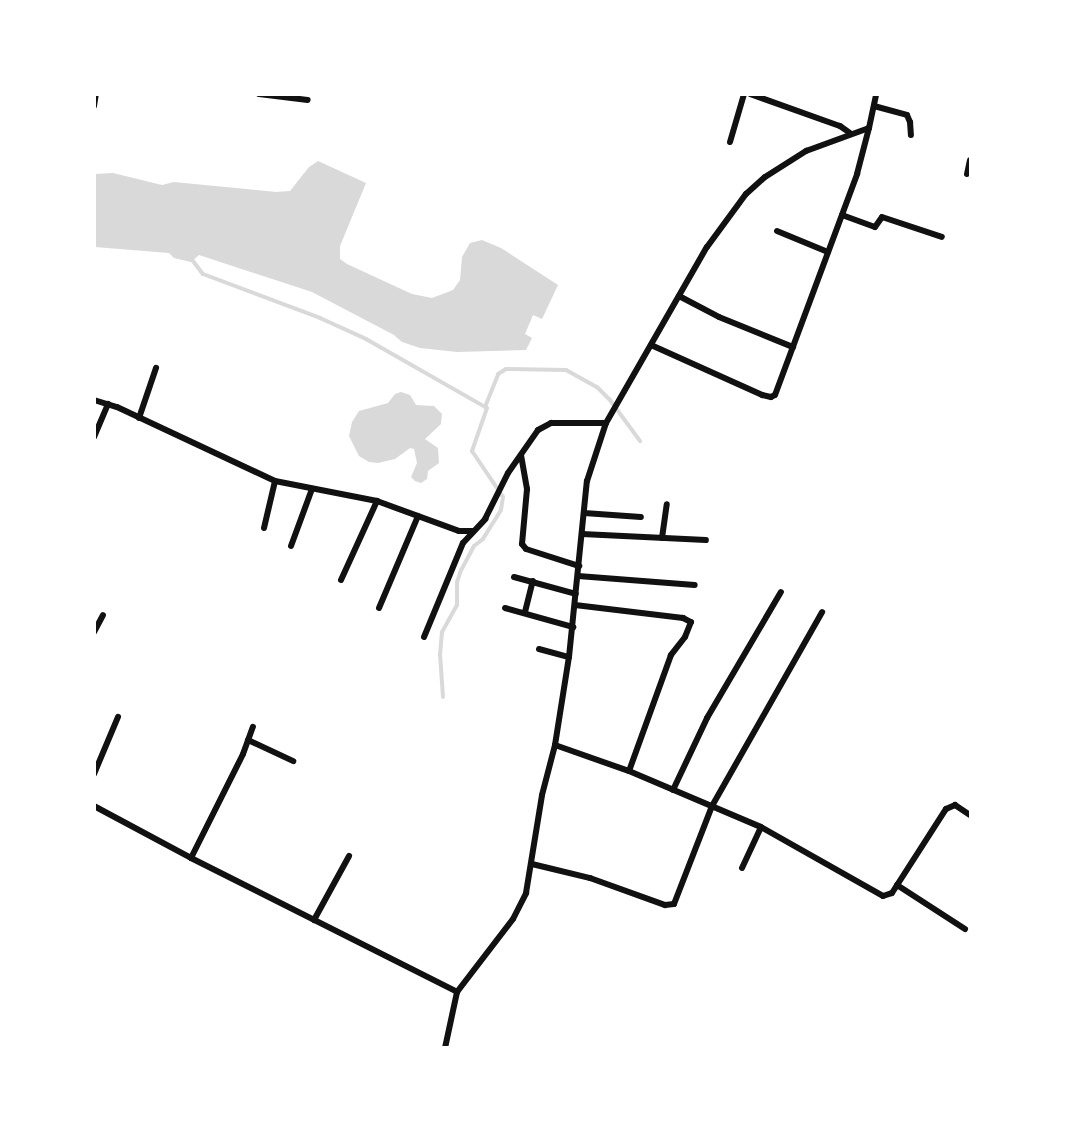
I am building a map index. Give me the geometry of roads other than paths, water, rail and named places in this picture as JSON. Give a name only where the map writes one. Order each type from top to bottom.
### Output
[{"type":"street","points":[[94,106],[96,94]]},
{"type":"street","points":[[259,94],[308,100]]},
{"type":"street","points":[[730,142],[744,94]]},
{"type":"street","points":[[750,94],[840,126],[850,133]]},
{"type":"street","points":[[651,345],[771,397],[777,392],[864,154],[876,94]]},
{"type":"street","points":[[874,106],[907,115],[911,135]]},
{"type":"street","points":[[446,1044],[457,992],[521,906],[530,870],[542,795],[555,745],[569,657],[587,481],[606,423],[707,247],[746,194],[765,177],[806,151],[850,133],[869,128]]},
{"type":"street","points":[[967,174],[970,160]]},
{"type":"street","points":[[842,215],[875,227],[882,217],[942,237]]},
{"type":"street","points":[[777,231],[828,252]]},
{"type":"street","points":[[679,296],[718,317],[793,347]]},
{"type":"street","points":[[139,418],[156,368]]},
{"type":"street","points":[[94,400],[139,418],[275,482],[377,501],[459,531],[473,531]]},
{"type":"street","points":[[94,437],[108,404]]},
{"type":"street","points":[[424,637],[463,543],[485,519],[499,489],[544,424],[606,423]]},
{"type":"street","points":[[521,455],[527,489],[522,544],[526,549],[579,566]]},
{"type":"street","points":[[264,528],[275,482]]},
{"type":"street","points":[[291,546],[312,489]]},
{"type":"street","points":[[341,580],[377,501]]},
{"type":"street","points":[[662,538],[667,504]]},
{"type":"street","points":[[584,513],[641,517]]},
{"type":"street","points":[[378,608],[418,516]]},
{"type":"street","points":[[582,534],[706,540]]},
{"type":"street","points":[[578,576],[695,585]]},
{"type":"street","points":[[514,577],[576,594]]},
{"type":"street","points":[[525,612],[533,582]]},
{"type":"street","points":[[673,790],[707,718],[781,592]]},
{"type":"street","points":[[575,605],[683,618],[691,622],[685,637],[671,655],[629,771]]},
{"type":"street","points":[[505,608],[573,627]]},
{"type":"street","points":[[530,870],[590,878],[657,902],[674,904],[712,806],[822,612]]},
{"type":"street","points":[[94,632],[103,615]]},
{"type":"street","points":[[539,649],[569,657]]},
{"type":"street","points":[[94,774],[118,717]]},
{"type":"street","points":[[191,858],[253,727]]},
{"type":"street","points":[[248,740],[293,761]]},
{"type":"street","points":[[555,745],[629,771],[761,828],[883,896],[892,893],[946,809],[955,806],[970,815]]},
{"type":"street","points":[[94,806],[191,858],[457,992]]},
{"type":"street","points":[[742,868],[761,828]]},
{"type":"street","points":[[314,920],[349,856]]},
{"type":"street","points":[[897,885],[965,929]]},
{"type":"waterway","points":[[190,257],[203,274],[320,318],[366,339],[487,408],[472,451],[503,497],[501,510],[483,539],[474,546],[457,582],[457,605],[442,632],[440,654],[443,697]]},
{"type":"waterway","points":[[485,407],[498,374],[506,369],[566,370],[597,387],[610,400],[640,441]]}]
